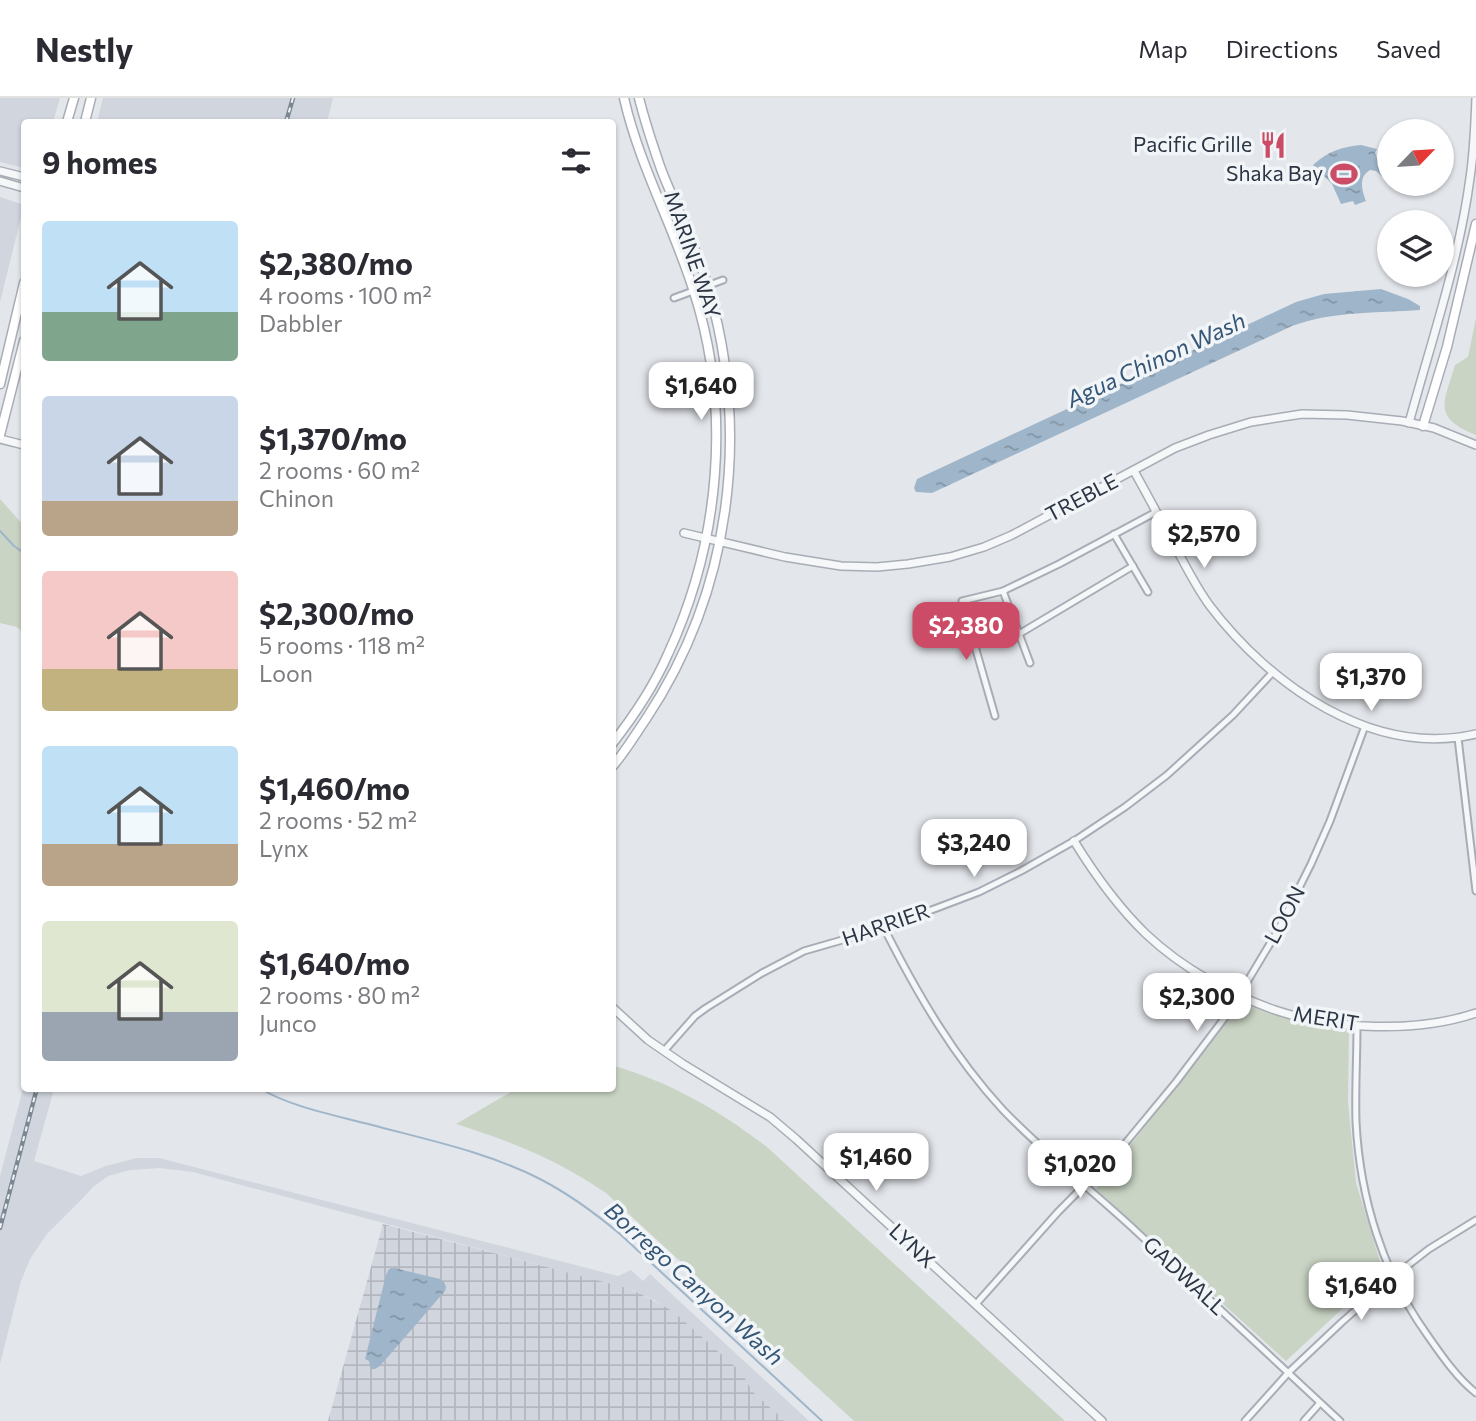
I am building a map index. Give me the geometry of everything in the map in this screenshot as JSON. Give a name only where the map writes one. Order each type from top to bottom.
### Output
[{"type":"main road","points":[[68,119],[74,98]]},
{"type":"main road","points":[[86,119],[91,98]]},
{"type":"main road","name":"MARINE WAY","points":[[616,739],[651,687],[686,610],[703,556],[715,469],[716,431],[711,365],[700,310],[636,140],[624,98]]},
{"type":"main road","name":"MARINE WAY","points":[[616,763],[662,696],[692,634],[710,583],[720,542],[730,470],[725,363],[707,286],[661,169],[639,98]]},
{"type":"main road","points":[[1423,426],[1447,347],[1476,224]]},
{"type":"main road","points":[[0,384],[21,296]]},
{"type":"main road","points":[[0,437],[21,353]]},
{"type":"street","points":[[1409,423],[1459,239],[1471,178],[1476,98]]},
{"type":"street","points":[[0,171],[21,176]]},
{"type":"street","points":[[0,181],[21,187]]},
{"type":"street","points":[[674,298],[723,281]]},
{"type":"street","name":"TREBLE","points":[[684,533],[785,557],[841,566],[877,567],[950,557],[984,547],[1012,535],[1175,449],[1251,422],[1302,414],[1347,415],[1434,428],[1476,445]]},
{"type":"street","points":[[0,437],[21,444]]},
{"type":"street","points":[[1134,471],[1194,582],[1209,604],[1227,627],[1273,672],[1297,691],[1324,708],[1365,726],[1414,738],[1458,738],[1476,734]]},
{"type":"street","points":[[995,716],[962,601],[1003,591],[1156,512]]},
{"type":"street","points":[[1114,534],[1148,592]]},
{"type":"street","points":[[1019,634],[1133,566]]},
{"type":"street","points":[[1003,591],[1030,663]]},
{"type":"street","name":"HARRIER","points":[[664,1051],[695,1016],[706,1008],[804,951],[884,928],[979,891],[1074,841],[1167,775],[1233,715],[1273,672]]},
{"type":"street","name":"LOON","points":[[976,1304],[1058,1212],[1123,1146],[1229,1012],[1277,932],[1311,864],[1365,726]]},
{"type":"street","points":[[1458,738],[1476,891]]},
{"type":"street","name":"MERIT","points":[[1074,841],[1107,890],[1147,935],[1202,976],[1239,995],[1276,1010],[1357,1026],[1425,1024],[1476,1013]]},
{"type":"street","name":"GADWALL","points":[[884,928],[936,1022],[994,1099],[1339,1421]]},
{"type":"street","name":"LYNX","points":[[616,1011],[648,1040],[770,1117],[1102,1421]]},
{"type":"street","points":[[1357,1026],[1356,1123],[1371,1217],[1393,1277],[1420,1325],[1447,1362],[1476,1393]]},
{"type":"street","points":[[1244,1421],[1289,1373],[1393,1277],[1429,1249],[1476,1220]]},
{"type":"street","points":[[1304,1421],[1320,1403]]},
{"type":"shaded area","points":[[0,98],[60,98],[54,119],[21,119],[21,167],[0,162]]},
{"type":"shaded area","points":[[103,98],[333,98],[328,119],[98,119]]},
{"type":"shaded area","points":[[0,197],[21,204],[21,217],[0,302]]},
{"type":"shaded area","points":[[22,1092],[53,1092],[34,1161],[81,1176],[137,1158],[159,1158],[618,1276],[631,1270],[643,1281],[650,1274],[809,1421],[785,1421],[752,1391],[741,1373],[682,1319],[656,1301],[633,1290],[193,1172],[159,1168],[130,1170],[108,1176],[93,1187],[47,1234],[30,1259],[21,1281],[0,1364],[0,1176]]},
{"type":"shaded area","points":[[383,1224],[627,1288],[641,1294],[682,1319],[742,1373],[752,1391],[785,1421],[328,1421]]},
{"type":"green space","points":[[1476,318],[1476,435],[1453,422],[1447,415],[1445,399],[1455,365],[1468,357]]},
{"type":"green space","points":[[0,499],[21,523],[21,630],[0,623]]},
{"type":"green space","points":[[1241,1004],[1301,1021],[1349,1030],[1348,1102],[1356,1183],[1383,1271],[1286,1361],[1096,1189]]},
{"type":"green space","points":[[616,1067],[693,1098],[767,1147],[1065,1421],[854,1421],[606,1193],[569,1170],[534,1153],[456,1124],[511,1092],[616,1092]]},
{"type":"water","name":"Shaka Bay","points":[[1361,145],[1377,149],[1377,172],[1370,170],[1362,180],[1366,201],[1355,205],[1353,201],[1341,204],[1332,184],[1313,165],[1335,150]]},
{"type":"water","points":[[1381,289],[1408,299],[1420,306],[1420,310],[1339,315],[1292,326],[932,493],[916,492],[914,488],[917,479],[1296,302],[1324,294]]},
{"type":"water","points":[[389,1269],[440,1279],[446,1287],[380,1366],[371,1369],[369,1361],[365,1359],[386,1275]]},
{"type":"waterway","name":"Borrego Canyon Wash","points":[[0,531],[21,551]]},
{"type":"waterway","name":"Borrego Canyon Wash","points":[[266,1092],[314,1110],[478,1154],[520,1170],[561,1191],[620,1234],[822,1421]]},
{"type":"railway","points":[[287,119],[293,98]]},
{"type":"railway","points":[[0,1228],[36,1092]]},
{"type":"place","name":"Pacific Grille","points":[[1273,145]]},
{"type":"place","name":"Shaka Bay","points":[[1344,174]]},
{"type":"water label","name":"Agua Chinon Wash","points":[[1156,360]]}]
